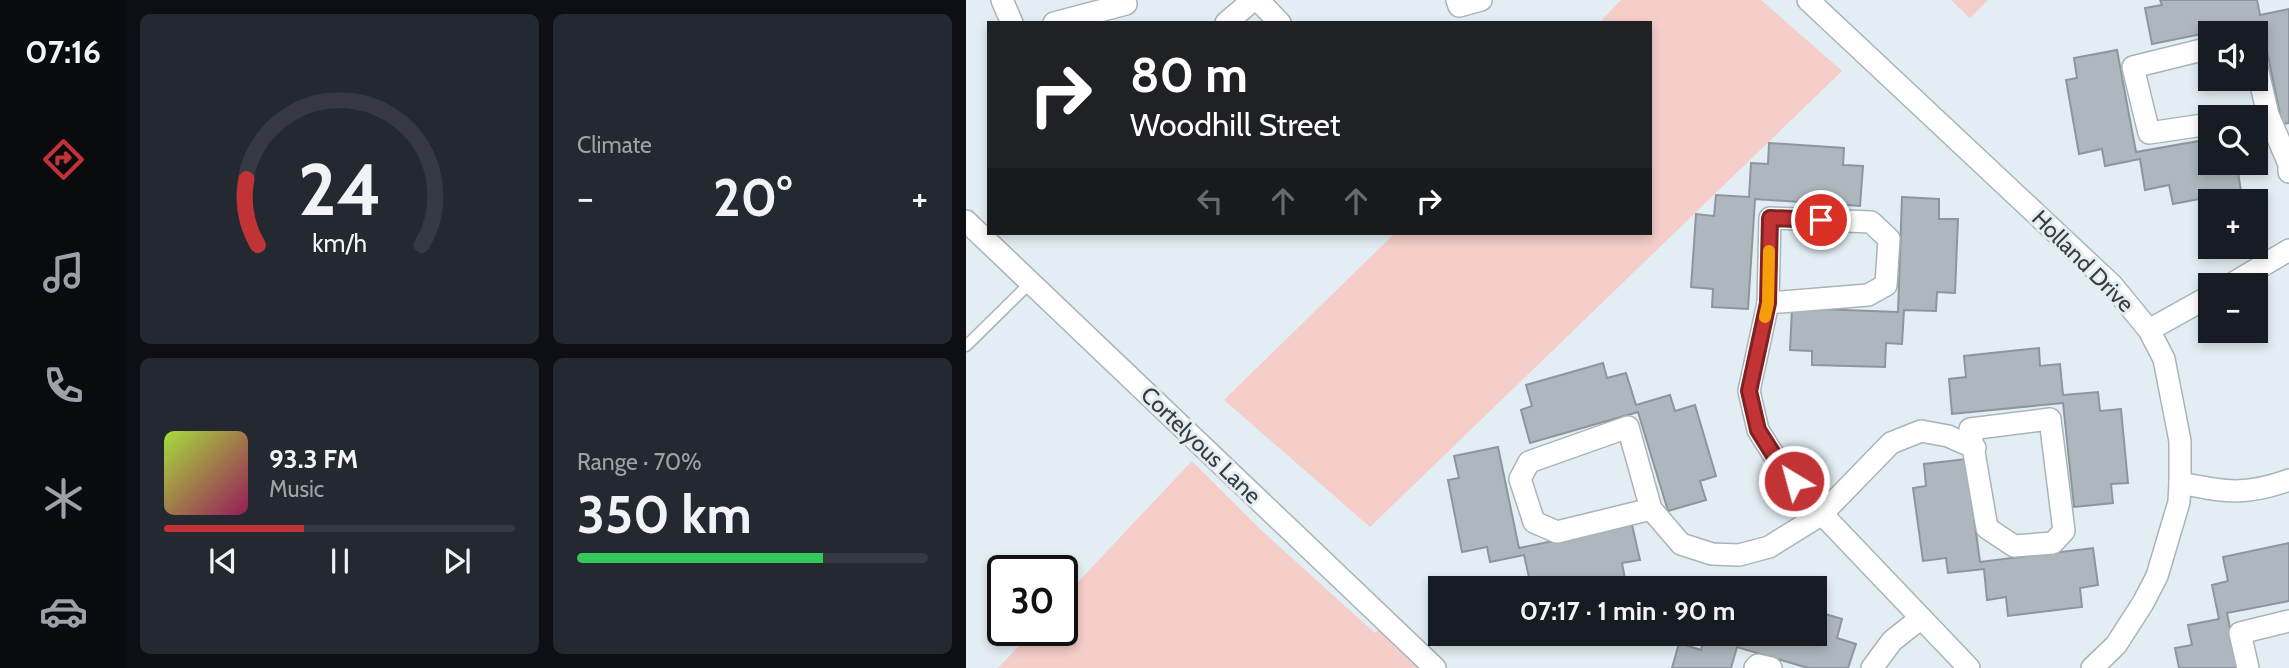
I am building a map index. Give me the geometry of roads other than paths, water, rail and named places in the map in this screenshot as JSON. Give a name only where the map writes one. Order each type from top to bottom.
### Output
[{"type":"street","points":[[1002,0],[1011,21]]},
{"type":"street","points":[[1228,21],[1253,0]]},
{"type":"street","points":[[1258,0],[1278,21]]},
{"type":"street","points":[[1457,0],[1459,6],[1481,0]]},
{"type":"street","name":"Holland Drive","points":[[1808,0],[2112,285],[2149,330],[2164,359],[2180,441],[2179,502],[2157,576],[2143,603],[2116,645],[2092,668]]},
{"type":"street","points":[[1065,21],[1128,9]]},
{"type":"street","points":[[2198,51],[2133,68],[2149,134],[2198,126]]},
{"type":"street","points":[[2268,128],[2289,164],[2289,172]]},
{"type":"street","points":[[1768,303],[1868,295],[1886,285],[1889,239],[1871,222],[1770,218],[1768,303],[1749,391],[1758,430],[1780,465],[1822,514],[1969,668]]},
{"type":"street","name":"Cortelyous Lane","points":[[966,222],[1435,668]]},
{"type":"street","points":[[2250,273],[2289,250]]},
{"type":"street","points":[[2149,330],[2198,303]]},
{"type":"street","points":[[2050,419],[2064,531],[2053,543],[2014,546],[1987,528],[1975,448],[1970,429],[2050,419]]},
{"type":"street","points":[[1651,509],[1557,532],[1534,522],[1520,479],[1529,462],[1628,427],[1651,509],[1681,544],[1712,554],[1739,555],[1769,547],[1822,514],[1891,443],[1921,431],[1948,436],[1975,448]]},
{"type":"street","points":[[2180,484],[2221,492],[2253,492],[2289,480]]},
{"type":"street","points":[[1872,668],[1892,641],[1922,618]]},
{"type":"street","points":[[2248,668],[2240,633],[2289,621]]},
{"type":"street","points":[[1755,668],[1758,665],[1771,668]]},
{"type":"lane","points":[[966,346],[1030,283]]}]
